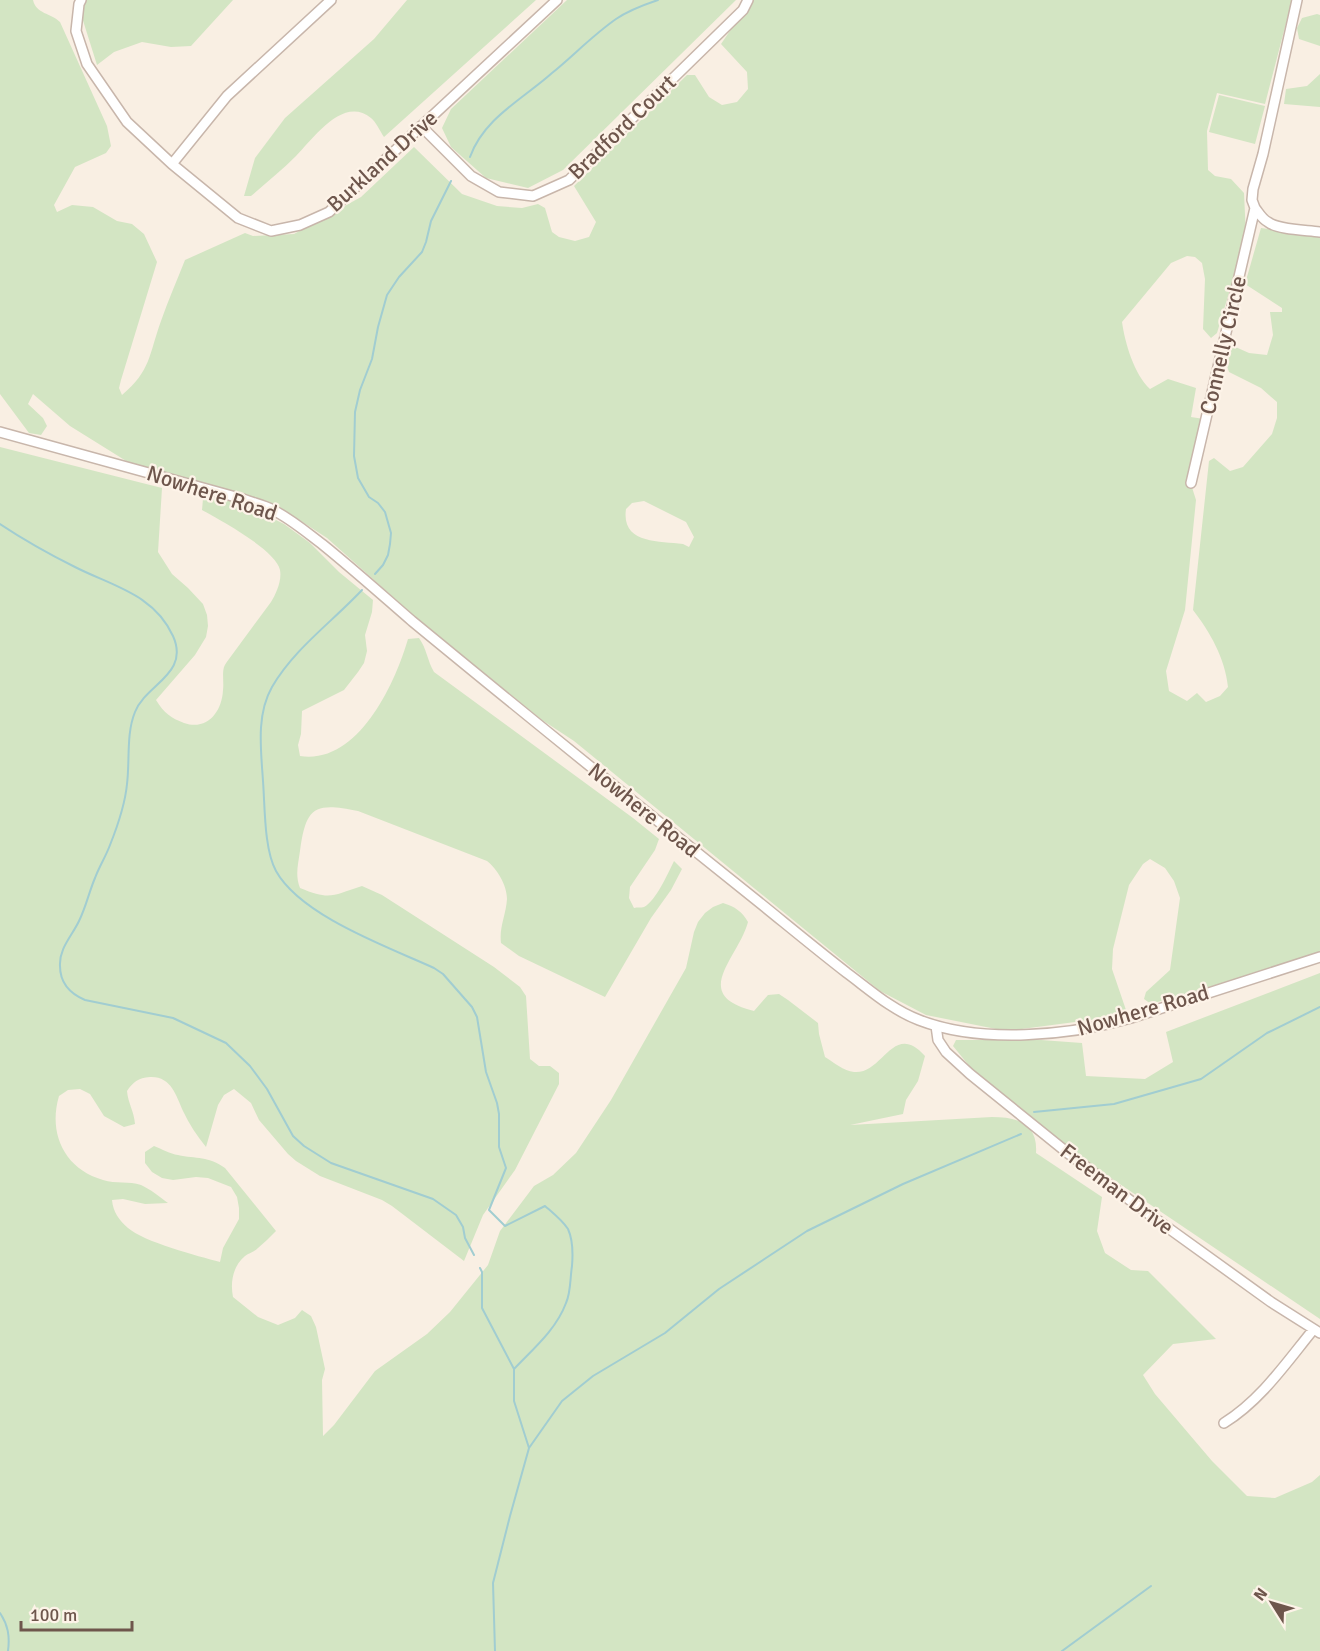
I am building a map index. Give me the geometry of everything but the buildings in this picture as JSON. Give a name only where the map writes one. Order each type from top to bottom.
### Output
[{"type":"street","name":"Burkland Drive","points":[[81,0],[76,32],[87,64],[128,122],[172,164],[238,218],[271,231],[300,225],[330,212],[557,0]]},
{"type":"street","points":[[172,164],[227,96],[331,0]]},
{"type":"street","name":"Bradford Court","points":[[422,126],[471,176],[498,192],[534,196],[569,180],[743,10],[748,0]]},
{"type":"street","name":"Connelly Circle","points":[[1191,483],[1255,208],[1252,200],[1253,189],[1263,154],[1296,0]]},
{"type":"street","points":[[1255,208],[1269,223],[1276,226],[1320,232]]},
{"type":"street","name":"Nowhere Road","points":[[0,432],[243,499],[273,510],[300,527],[537,724],[867,988],[902,1012],[936,1026],[982,1033],[1032,1035],[1082,1030],[1131,1018],[1320,957]]},
{"type":"street","name":"Freeman Drive","points":[[936,1026],[938,1040],[946,1052],[1017,1112],[1135,1204],[1271,1302],[1317,1331]]},
{"type":"street","points":[[1224,1423],[1256,1399],[1317,1331]]},
{"type":"green space","points":[[0,0],[33,0],[40,11],[60,22],[107,126],[111,146],[106,153],[75,167],[54,205],[57,212],[72,205],[93,207],[117,221],[132,224],[144,234],[157,262],[121,380],[119,388],[122,395],[144,370],[185,260],[245,233],[253,236],[294,234],[361,197],[414,147],[462,194],[497,206],[522,208],[538,204],[545,208],[552,232],[559,237],[575,241],[589,237],[596,222],[574,186],[687,75],[695,75],[709,97],[722,105],[737,102],[748,89],[747,72],[721,44],[751,0],[1292,0],[1265,104],[1217,93],[1207,131],[1208,170],[1215,176],[1231,179],[1244,193],[1246,236],[1217,333],[1211,338],[1203,329],[1205,279],[1202,263],[1195,257],[1187,256],[1171,263],[1122,322],[1131,358],[1144,383],[1150,389],[1168,379],[1196,388],[1191,417],[1204,419],[1189,478],[1196,500],[1185,610],[1166,671],[1169,691],[1187,701],[1197,693],[1206,702],[1220,696],[1228,687],[1224,666],[1216,646],[1193,610],[1209,461],[1214,458],[1230,471],[1243,467],[1272,434],[1277,418],[1277,402],[1261,388],[1229,372],[1223,354],[1231,345],[1249,353],[1267,355],[1273,335],[1270,312],[1282,312],[1282,308],[1245,284],[1261,228],[1320,236],[1320,954],[1151,1004],[1144,999],[1146,992],[1170,970],[1180,898],[1174,881],[1165,868],[1150,859],[1143,864],[1129,885],[1113,949],[1112,969],[1126,1010],[1098,1019],[1006,1031],[926,1015],[880,991],[574,741],[542,720],[421,622],[327,538],[278,506],[131,464],[70,426],[33,394],[28,404],[43,418],[47,426],[41,435],[29,433],[0,394]],"holes":[[[644,501],[686,522],[694,537],[689,547],[683,544],[643,539],[629,529],[626,509],[632,503]]]},
{"type":"green space","points":[[87,0],[233,0],[191,46],[171,47],[142,42],[114,52],[97,65],[80,11]]},
{"type":"green space","points":[[407,0],[536,0],[384,137],[373,120],[360,112],[339,115],[320,130],[291,161],[251,196],[244,196],[255,158],[285,118],[374,39]]},
{"type":"green space","points":[[567,0],[736,0],[563,170],[528,188],[486,178],[451,147],[442,128],[451,109]]},
{"type":"green space","points":[[1320,15],[1320,46],[1299,39],[1297,28],[1302,18]]},
{"type":"green space","points":[[1320,74],[1320,107],[1284,104],[1286,89],[1307,86]]},
{"type":"green space","points":[[1219,95],[1265,106],[1255,144],[1209,132]]},
{"type":"green space","points":[[0,447],[162,488],[158,552],[172,574],[203,604],[208,626],[206,637],[195,655],[156,700],[172,717],[192,725],[212,718],[222,698],[224,666],[271,602],[279,583],[280,570],[269,554],[246,536],[202,510],[203,499],[213,494],[254,509],[284,524],[310,543],[339,572],[373,600],[365,635],[367,651],[364,663],[344,690],[302,711],[298,745],[300,756],[321,755],[340,748],[356,735],[371,718],[394,678],[408,639],[419,638],[434,672],[659,839],[655,850],[630,887],[629,898],[634,908],[644,907],[653,899],[674,861],[682,869],[605,997],[519,956],[501,943],[507,894],[501,878],[487,861],[358,811],[322,808],[309,817],[302,836],[298,865],[300,888],[319,894],[332,895],[362,886],[382,895],[494,967],[520,987],[526,996],[530,1059],[539,1066],[550,1066],[559,1073],[559,1084],[515,1170],[483,1215],[464,1261],[382,1200],[320,1176],[296,1161],[259,1120],[251,1103],[234,1089],[224,1095],[218,1105],[206,1147],[188,1121],[172,1088],[163,1080],[150,1077],[139,1079],[127,1091],[135,1124],[124,1127],[104,1116],[90,1094],[80,1089],[68,1090],[59,1096],[56,1110],[58,1136],[62,1148],[78,1167],[89,1175],[103,1180],[141,1185],[168,1203],[145,1204],[123,1199],[112,1200],[119,1219],[136,1233],[172,1248],[220,1262],[223,1248],[239,1219],[237,1197],[231,1187],[208,1178],[173,1180],[162,1178],[152,1172],[145,1163],[145,1152],[154,1146],[175,1154],[208,1160],[225,1168],[276,1231],[245,1256],[235,1269],[232,1280],[233,1297],[258,1317],[278,1325],[295,1318],[302,1310],[311,1316],[316,1327],[325,1369],[322,1380],[323,1436],[375,1371],[427,1334],[450,1312],[488,1265],[500,1231],[534,1186],[553,1175],[576,1153],[611,1100],[686,968],[698,922],[705,913],[723,903],[738,910],[748,922],[723,974],[721,986],[724,996],[735,1004],[754,1011],[768,995],[779,994],[818,1023],[825,1057],[850,1071],[864,1071],[896,1046],[904,1044],[914,1046],[925,1056],[918,1081],[906,1100],[903,1114],[850,1125],[992,1117],[1025,1124],[1034,1135],[1036,1153],[1102,1197],[1097,1231],[1105,1253],[1131,1270],[1148,1271],[1216,1339],[1173,1344],[1143,1375],[1155,1394],[1212,1461],[1247,1496],[1275,1498],[1312,1482],[1320,1475],[1320,1651],[0,1651]]},
{"type":"green space","points":[[1320,973],[1320,1319],[1093,1166],[980,1079],[953,1046],[956,1040],[1041,1040],[1082,1043],[1086,1076],[1145,1079],[1173,1062],[1166,1032]]},
{"type":"waterway","points":[[470,157],[476,143],[505,110],[616,19],[631,10],[658,0]]},
{"type":"waterway","points":[[375,574],[388,555],[391,533],[385,512],[369,497],[358,478],[354,456],[355,412],[360,390],[372,359],[387,295],[399,277],[422,252],[431,221],[451,181]]},
{"type":"waterway","points":[[0,524],[56,557],[143,601],[165,622],[177,649],[176,660],[171,669],[140,702],[132,720],[123,807],[81,916],[62,953],[60,972],[64,983],[75,995],[85,1000],[173,1018],[226,1043],[250,1066],[267,1089],[293,1136],[304,1146],[331,1163],[433,1199],[456,1215],[474,1255]]},
{"type":"waterway","points":[[362,590],[291,660],[267,698],[262,721],[261,745],[269,851],[276,871],[288,887],[305,902],[347,928],[443,974],[472,1007],[477,1017],[486,1072],[497,1103],[499,1147],[506,1168],[489,1210],[505,1226],[545,1206],[568,1229],[572,1247],[570,1290],[562,1313],[543,1339],[514,1369]]},
{"type":"waterway","points":[[1034,1112],[1114,1104],[1201,1079],[1267,1033],[1320,1007]]},
{"type":"waterway","points":[[529,1448],[562,1401],[593,1376],[665,1333],[719,1289],[807,1231],[903,1184],[1021,1134]]},
{"type":"waterway","points":[[480,1268],[482,1308],[514,1369],[514,1401],[529,1448],[493,1583],[495,1651]]},
{"type":"waterway","points":[[1062,1651],[1151,1586]]},
{"type":"waterway","points":[[0,1613],[8,1631],[8,1651]]}]
